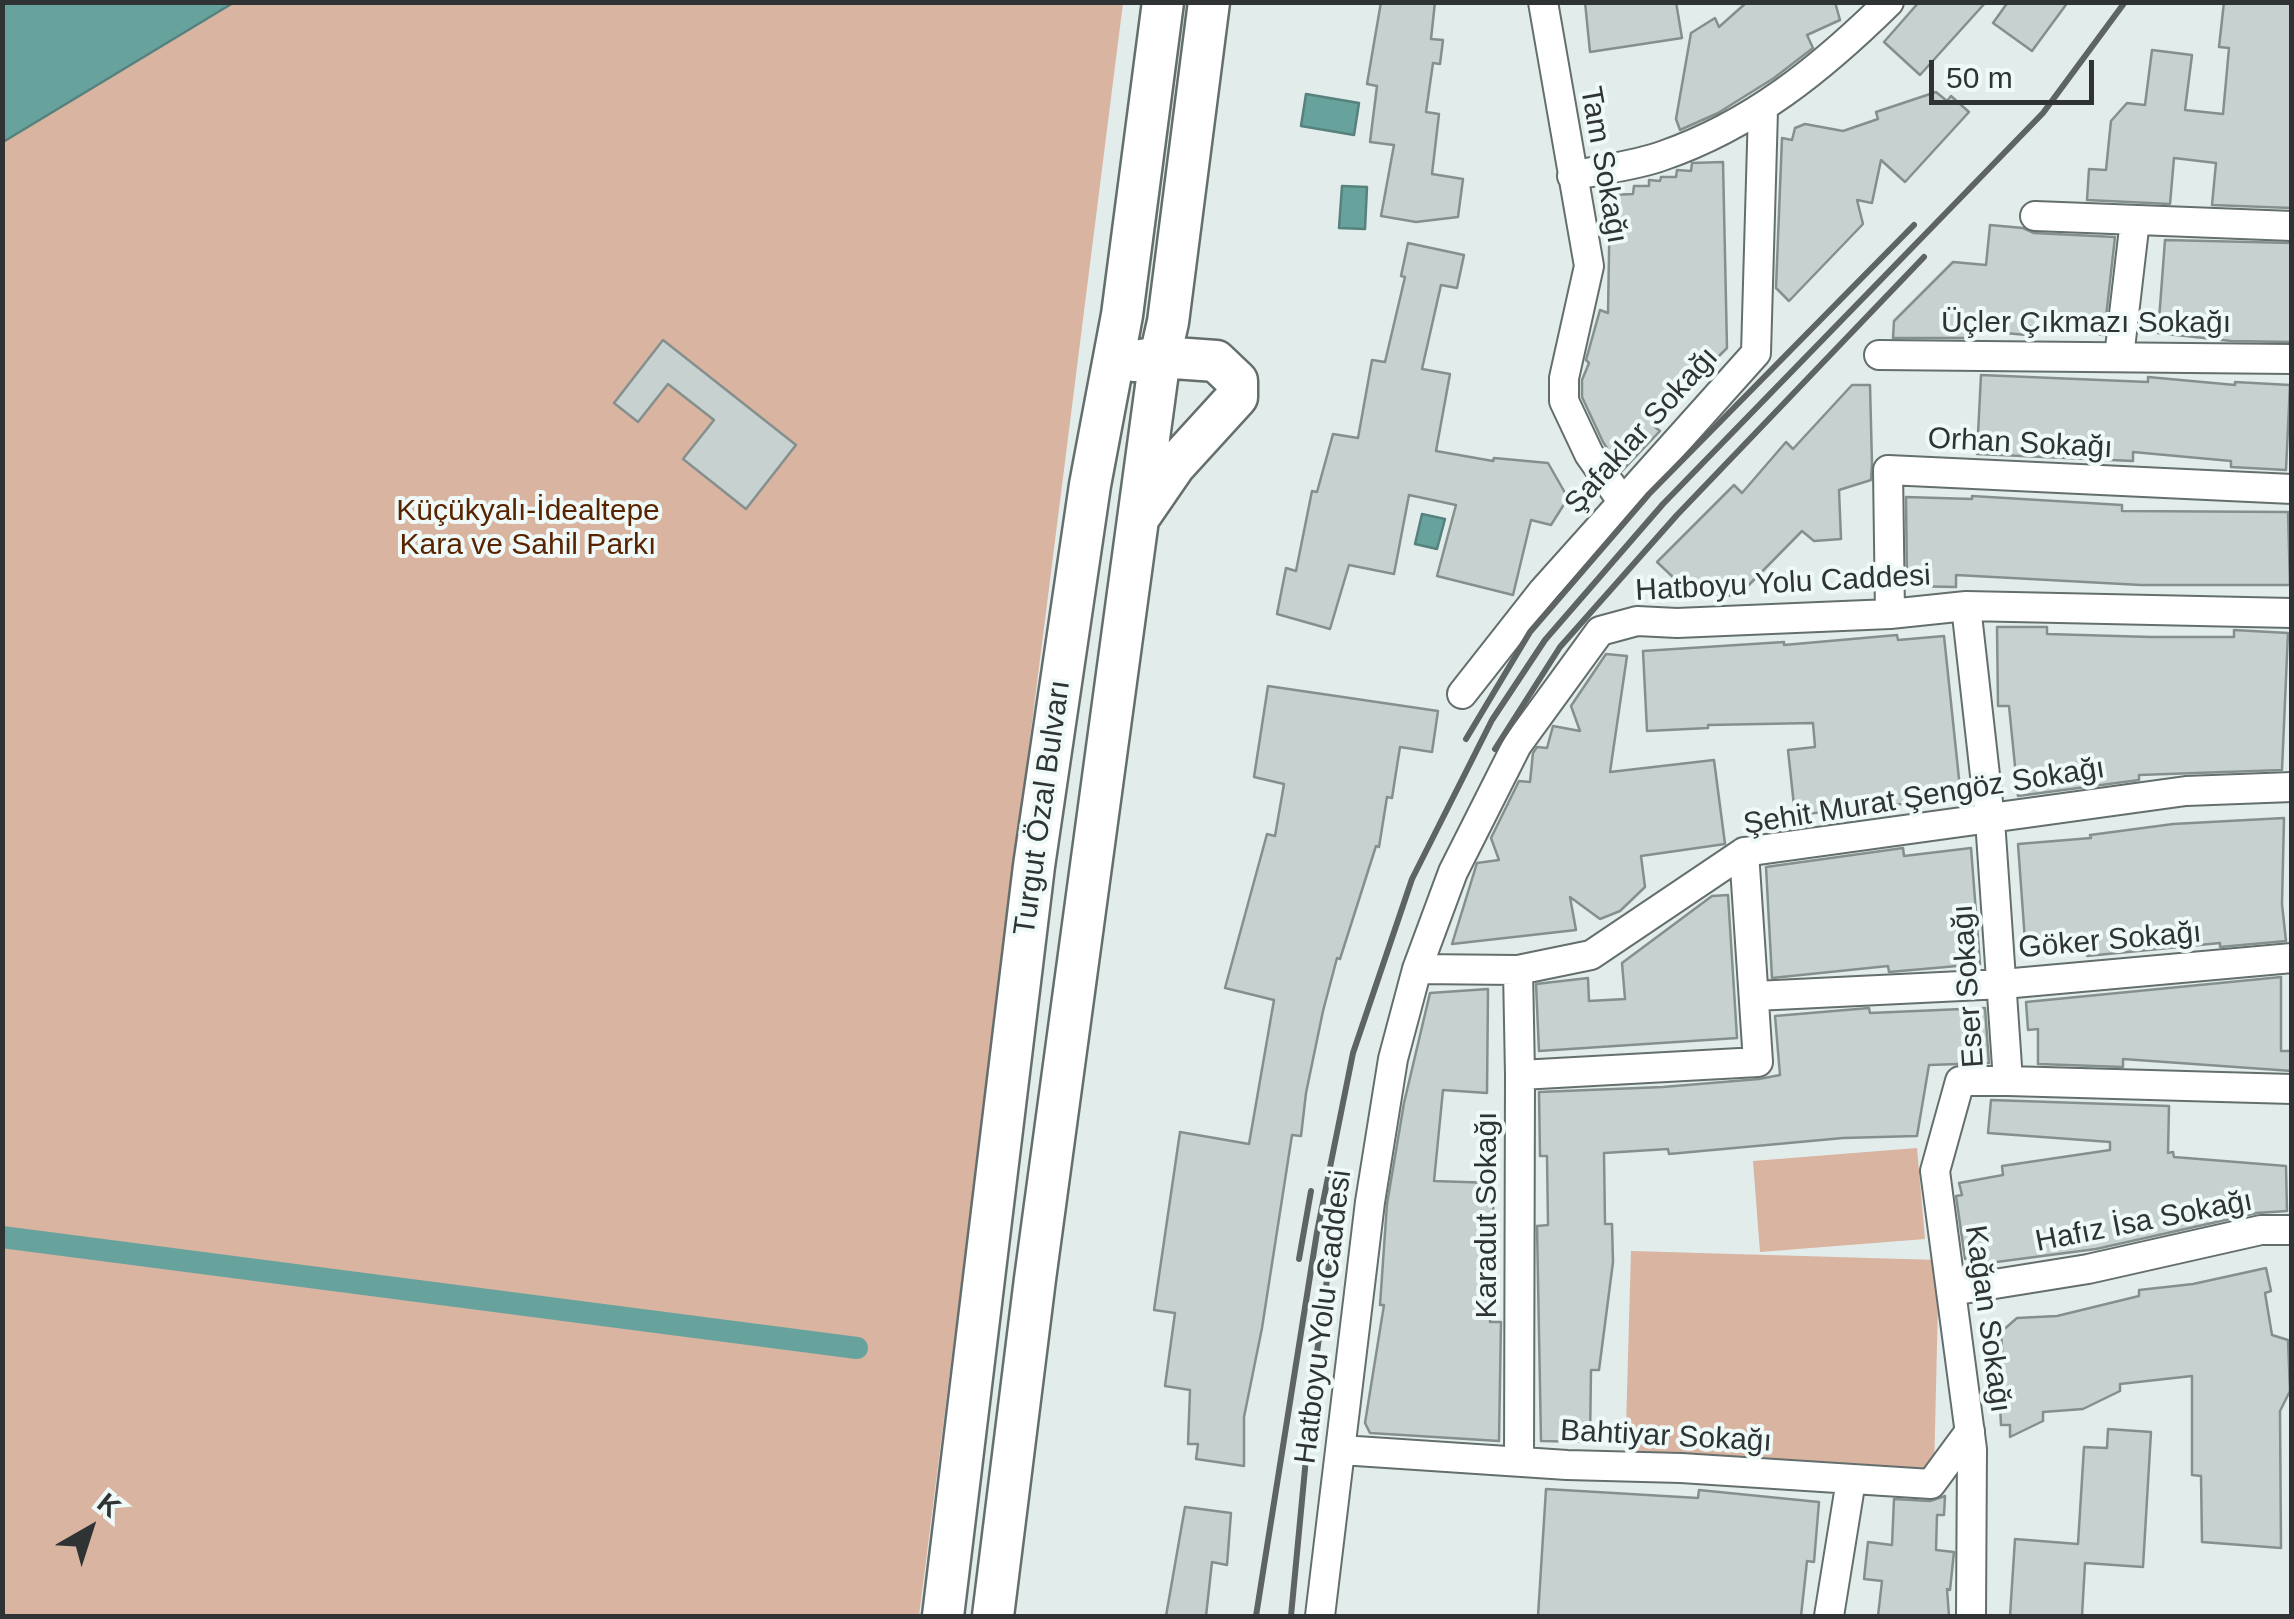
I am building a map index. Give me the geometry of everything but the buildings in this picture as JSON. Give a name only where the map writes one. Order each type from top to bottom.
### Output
[{"type":"highway","name":"Turgut Özal Bulvarı","points":[[943,1616],[1031,884],[1090,485],[1122,315],[1163,2]]},
{"type":"highway","name":"Turgut Özal Bulvarı","points":[[993,1616],[1209,2]]},
{"type":"highway","points":[[1109,383],[1125,365],[1160,358],[1216,361],[1237,381],[1237,397],[1175,465],[1137,521]]},
{"type":"street","name":"Tam Sokağı","points":[[1543,2],[1588,266],[1564,378],[1564,402],[1590,454],[1622,500]]},
{"type":"street","points":[[1572,176],[1662,156],[1762,110],[1826,64],[1888,3]]},
{"type":"street","name":"Şafaklar Sokağı","points":[[1462,694],[1622,500],[1756,353],[1762,110]]},
{"type":"street","points":[[2034,216],[2292,226]]},
{"type":"street","points":[[2119,357],[2135,220]]},
{"type":"street","name":"Üçler Çıkmazı Sokağı","points":[[1879,355],[2292,359]]},
{"type":"street","name":"Orhan Sokağı","points":[[1890,614],[1888,470],[2292,489]]},
{"type":"street","name":"Hatboyu Yolu Caddesi","points":[[1320,1616],[1370,1202],[1393,1059],[1417,969],[1453,872],[1518,745],[1600,630],[1638,621],[1676,623],[1890,614],[1966,606],[2292,613]]},
{"type":"street","name":"Eser Sokağı","points":[[1966,606],[1990,820],[2008,1081],[2292,1089]]},
{"type":"street","name":"Şehit Murat Şengöz Sokağı","points":[[1417,969],[1518,970],[1591,955],[1744,852],[2186,791],[2292,787]]},
{"type":"street","points":[[1520,1075],[1758,1062],[1744,852]]},
{"type":"street","name":"Göker Sokağı","points":[[1756,996],[2003,984],[2292,958]]},
{"type":"street","name":"Karadut Sokağı","points":[[1518,970],[1519,1460]]},
{"type":"street","name":"Kağan Sokağı","points":[[1971,1616],[1970,1431],[1935,1171],[1960,1082],[2008,1081]]},
{"type":"street","name":"Hafız İsa Sokağı","points":[[1951,1291],[2088,1269],[2261,1230],[2292,1230]]},
{"type":"street","name":"Bahtiyar Sokağı","points":[[1341,1450],[1931,1484],[1970,1431]]},
{"type":"street","points":[[1828,1616],[1851,1480]]},
{"type":"green space","name":"Küçükyalı-İdealtepe Kara ve Sahil Parkı","points":[[235,3],[1123,3],[919,1616],[3,1616],[2,143]]},
{"type":"green space","points":[[1917,1148],[1925,1239],[1760,1252],[1753,1161]]},
{"type":"green space","points":[[1631,1251],[1939,1260],[1934,1472],[1625,1463]]},
{"type":"water","points":[[3,2],[233,2],[233,3],[3,142]]},
{"type":"water","points":[[1306,94],[1359,103],[1354,135],[1301,126]]},
{"type":"water","points":[[1342,186],[1367,187],[1365,229],[1339,228]]},
{"type":"water","points":[[1422,514],[1445,519],[1437,549],[1415,544]]},
{"type":"waterway","points":[[2,1237],[857,1348]]},
{"type":"railway","points":[[1256,1616],[1317,1232],[1353,1053],[1412,879],[1492,720],[1545,640],[1663,504],[2043,113],[2125,2]]},
{"type":"railway","points":[[1466,739],[1530,632],[1649,494],[1914,225]]},
{"type":"railway","points":[[1495,749],[1560,647],[1677,515],[1924,257]]},
{"type":"railway","points":[[1299,1259],[1311,1191]]},
{"type":"railway","points":[[1291,1616],[1314,1374],[1336,1214]]}]
